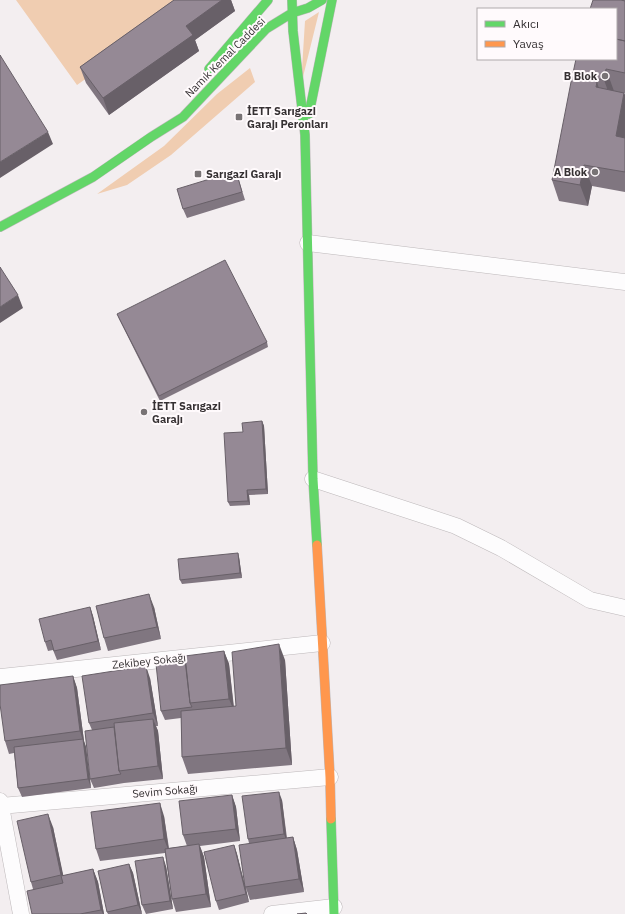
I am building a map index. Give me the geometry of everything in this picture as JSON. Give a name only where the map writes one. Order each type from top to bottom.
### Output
[{"type":"main road","name":"Namık Kemal Caddesi","points":[[202,77],[268,0]]},
{"type":"main road","points":[[292,0],[293,31],[305,135],[313,479],[330,777],[334,911]]},
{"type":"main road","points":[[303,0],[312,2],[321,1]]},
{"type":"main road","points":[[305,135],[332,0]]},
{"type":"main road","name":"Namık Kemal Caddesi","points":[[0,227],[23,216],[93,177],[183,117],[266,29],[292,13],[308,8],[321,1]]},
{"type":"main road","name":"Namık Kemal Caddesi","points":[[151,137],[172,113]]},
{"type":"street","points":[[308,242],[625,282]]},
{"type":"street","points":[[313,479],[456,526],[501,548],[590,600],[625,608]]},
{"type":"street","name":"Zekibey Sokağı","points":[[0,677],[322,642]]},
{"type":"street","name":"Sevim Sokağı","points":[[0,804],[330,777]]},
{"type":"street","points":[[0,804],[22,914]]},
{"type":"street","points":[[272,914],[334,911]]},
{"type":"shaded area","points":[[16,0],[197,0],[77,85]]},
{"type":"shaded area","points":[[319,12],[301,85],[305,21]]},
{"type":"shaded area","points":[[250,68],[255,82],[171,155],[127,185],[97,194],[164,146],[217,94]]},
{"type":"building","points":[[174,0],[222,0],[186,26],[193,35],[103,98],[80,67]]},
{"type":"building","points":[[593,0],[625,1],[625,41],[617,39],[617,8],[590,8]]},
{"type":"building","points":[[617,39],[625,41],[625,73],[606,69],[604,80],[573,73],[576,60],[617,60]]},
{"type":"building","points":[[0,55],[48,132],[0,162]]},
{"type":"building","points":[[572,77],[597,82],[596,87],[624,93],[616,136],[625,138],[625,172],[584,165],[580,185],[552,180]]},
{"type":"building","points":[[236,171],[242,192],[183,209],[177,189]]},
{"type":"building","points":[[225,260],[267,342],[159,396],[117,314]]},
{"type":"building","points":[[0,267],[18,295],[0,307]]},
{"type":"building","points":[[262,421],[266,489],[247,490],[248,501],[228,502],[224,433],[243,432],[242,423]]},
{"type":"building","points":[[238,553],[240,573],[180,580],[178,559]]},
{"type":"building","points":[[149,594],[157,627],[104,638],[96,606]]},
{"type":"building","points":[[90,607],[98,641],[54,651],[51,640],[45,642],[39,619]]},
{"type":"building","points":[[279,644],[286,748],[182,757],[181,711],[236,706],[232,652]]},
{"type":"building","points":[[224,651],[229,699],[190,703],[185,656]]},
{"type":"building","points":[[185,660],[190,703],[192,707],[161,711],[156,664]]},
{"type":"building","points":[[146,666],[153,713],[89,723],[82,676]]},
{"type":"building","points":[[73,676],[80,731],[5,741],[0,704],[0,685]]},
{"type":"building","points":[[153,719],[158,766],[119,771],[114,723]]},
{"type":"building","points":[[114,727],[119,771],[121,774],[90,779],[85,731]]},
{"type":"building","points":[[83,739],[88,779],[18,788],[14,747]]},
{"type":"building","points":[[279,792],[284,834],[248,839],[242,796]]},
{"type":"building","points":[[232,795],[236,829],[183,835],[179,801]]},
{"type":"building","points":[[160,803],[164,839],[96,849],[91,812]]},
{"type":"building","points":[[48,814],[61,875],[31,882],[17,821]]},
{"type":"building","points":[[293,837],[299,879],[245,887],[239,845]]},
{"type":"building","points":[[199,844],[206,894],[172,899],[165,849]]},
{"type":"building","points":[[234,845],[246,894],[216,901],[204,852]]},
{"type":"building","points":[[163,857],[170,901],[142,905],[135,861]]},
{"type":"building","points":[[129,864],[138,905],[107,912],[98,871]]},
{"type":"building","points":[[93,869],[101,910],[80,914],[32,914],[27,891],[63,883],[61,876]]},
{"type":"traffic: fast","points":[[209,69],[268,0]]},
{"type":"traffic: fast","points":[[292,0],[293,31],[305,135],[313,479],[317,545]]},
{"type":"traffic: fast","points":[[0,227],[93,177],[183,117],[266,29],[292,13],[308,8],[322,0]]},
{"type":"traffic: fast","points":[[309,114],[332,0]]},
{"type":"traffic: fast","points":[[331,819],[334,914]]},
{"type":"traffic: slow","points":[[317,545],[331,819]]},
{"type":"place","name":"B Blok","points":[[605,76]]},
{"type":"place","name":"İETT Sarıgazi Garajı Peronları","points":[[239,117]]},
{"type":"place","name":"A Blok","points":[[595,172]]},
{"type":"place","name":"Sarıgazi Garajı","points":[[198,174]]},
{"type":"place","name":"İETT Sarıgazi Garajı","points":[[144,412]]}]
